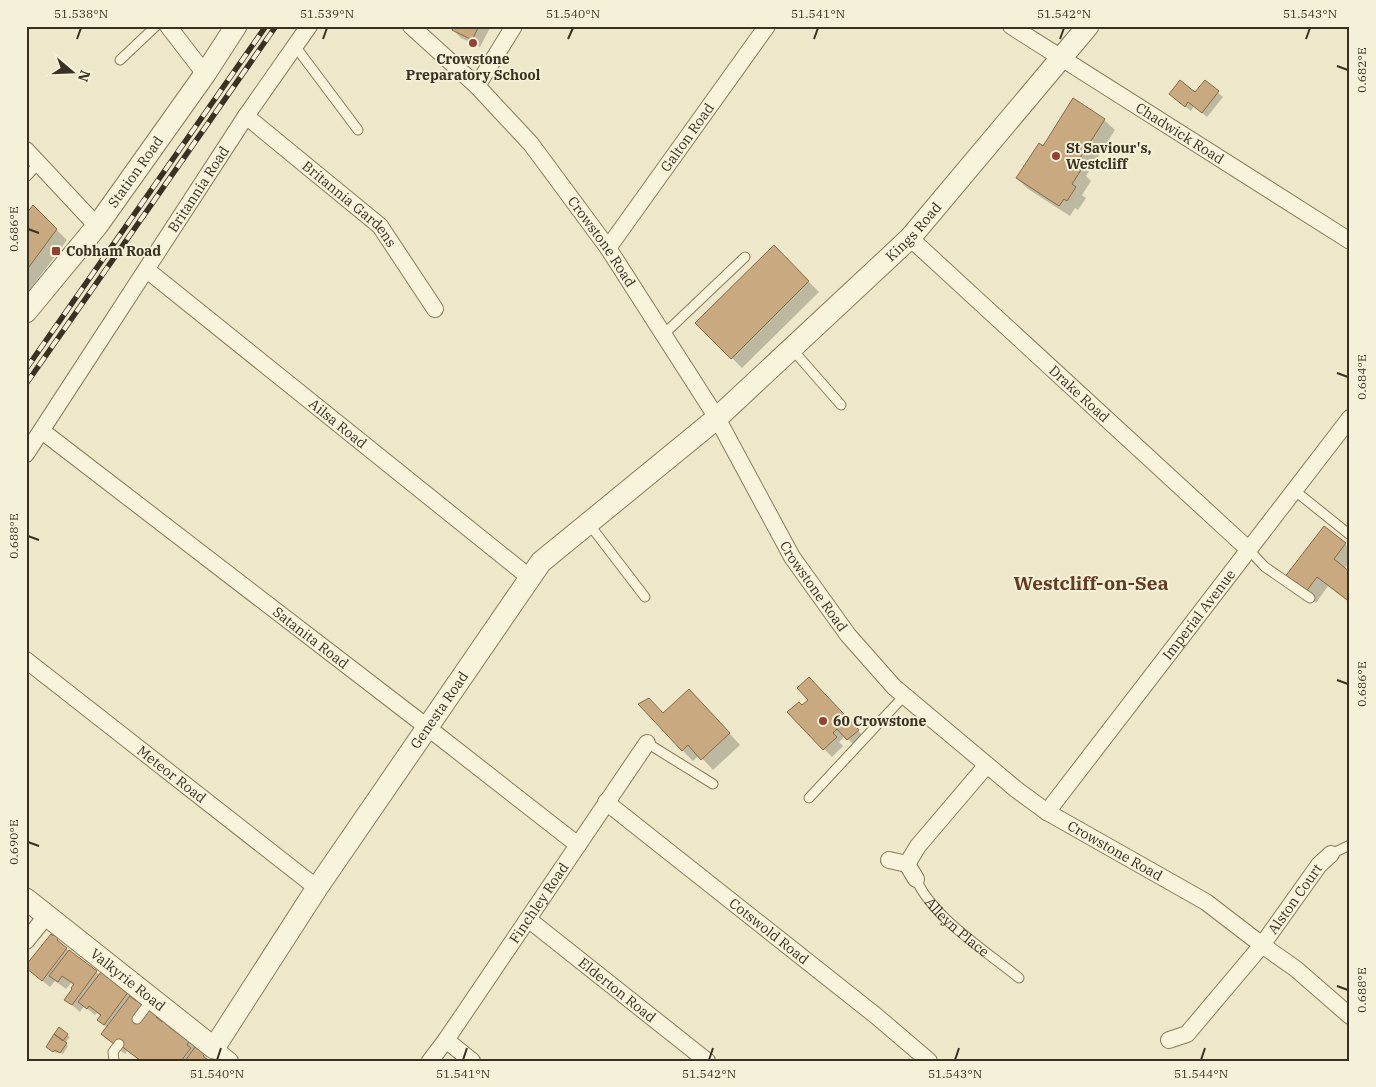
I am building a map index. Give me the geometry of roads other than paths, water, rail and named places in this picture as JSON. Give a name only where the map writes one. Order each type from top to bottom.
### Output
[{"type":"street","points":[[168,26],[204,74]]},
{"type":"street","name":"Station Road","points":[[26,312],[97,226],[236,26]]},
{"type":"street","name":"Britannia Road","points":[[26,454],[246,116],[309,26]]},
{"type":"street","name":"Crowstone Road","points":[[411,26],[478,86],[531,144],[608,248],[717,418],[792,557],[848,635],[894,688],[986,766],[1047,812],[1206,902],[1303,974],[1350,1016]]},
{"type":"street","points":[[478,86],[514,26]]},
{"type":"street","name":"Galton Road","points":[[608,248],[766,26]]},
{"type":"street","name":"Chadwick Road","points":[[1010,26],[1350,241]]},
{"type":"street","name":"Kings Road","points":[[717,418],[910,238],[1088,26]]},
{"type":"street","name":"Britannia Gardens","points":[[246,116],[380,226],[435,308]]},
{"type":"street","points":[[26,150],[97,226]]},
{"type":"street","name":"Drake Road","points":[[910,238],[1248,549]]},
{"type":"street","name":"Ailsa Road","points":[[147,270],[529,577]]},
{"type":"street","name":"Genesta Road","points":[[214,1048],[317,888],[529,577],[541,562],[717,418]]},
{"type":"street","name":"Imperial Avenue","points":[[1047,812],[1350,418]]},
{"type":"street","name":"Satanita Road","points":[[42,432],[427,726],[578,845]]},
{"type":"street","name":"Meteor Road","points":[[26,660],[317,888]]},
{"type":"street","name":"Finchley Road","points":[[430,1061],[647,743]]},
{"type":"street","points":[[890,860],[907,864],[918,846],[986,766]]},
{"type":"street","name":"Cotswold Road","points":[[606,802],[876,1015],[929,1061]]},
{"type":"street","name":"Alston Court","points":[[1169,1040],[1188,1034],[1262,945],[1319,865],[1330,854]]},
{"type":"street","name":"Alleyn Place","points":[[907,864],[916,879]]},
{"type":"street","name":"Valkyrie Road","points":[[26,899],[230,1061]]},
{"type":"street","points":[[26,941],[47,915]]},
{"type":"street","name":"Elderton Road","points":[[528,919],[707,1061]]},
{"type":"street","points":[[446,1040],[472,1061]]},
{"type":"lane","points":[[120,60],[156,26]]},
{"type":"lane","points":[[296,46],[358,130]]},
{"type":"lane","points":[[26,177],[39,163]]},
{"type":"lane","points":[[664,335],[745,257]]},
{"type":"lane","points":[[792,349],[841,405]]},
{"type":"lane","points":[[1294,490],[1350,535]]},
{"type":"lane","points":[[589,524],[645,597]]},
{"type":"lane","points":[[1248,549],[1265,567],[1310,598]]},
{"type":"lane","points":[[809,798],[904,696]]},
{"type":"lane","points":[[647,743],[713,784]]},
{"type":"lane","points":[[1330,854],[1350,845]]},
{"type":"lane","name":"Alleyn Place","points":[[916,879],[922,893],[954,926],[1020,978]]},
{"type":"lane","points":[[137,1019],[152,999]]},
{"type":"lane","points":[[114,1061],[113,1052],[119,1044]]},
{"type":"railway","points":[[26,369],[266,26]]},
{"type":"railway","points":[[26,384],[276,26]]},
{"type":"place","name":"Crowstone Preparatory School","points":[[473,43]]},
{"type":"place","name":"St Saviour's, Westcliff","points":[[1056,156]]},
{"type":"place","name":"Cobham Road","points":[[56,251]]},
{"type":"place","name":"60 Crowstone","points":[[823,721]]},
{"type":"district","name":"Westcliff-on-Sea","points":[[1091,583]]}]
